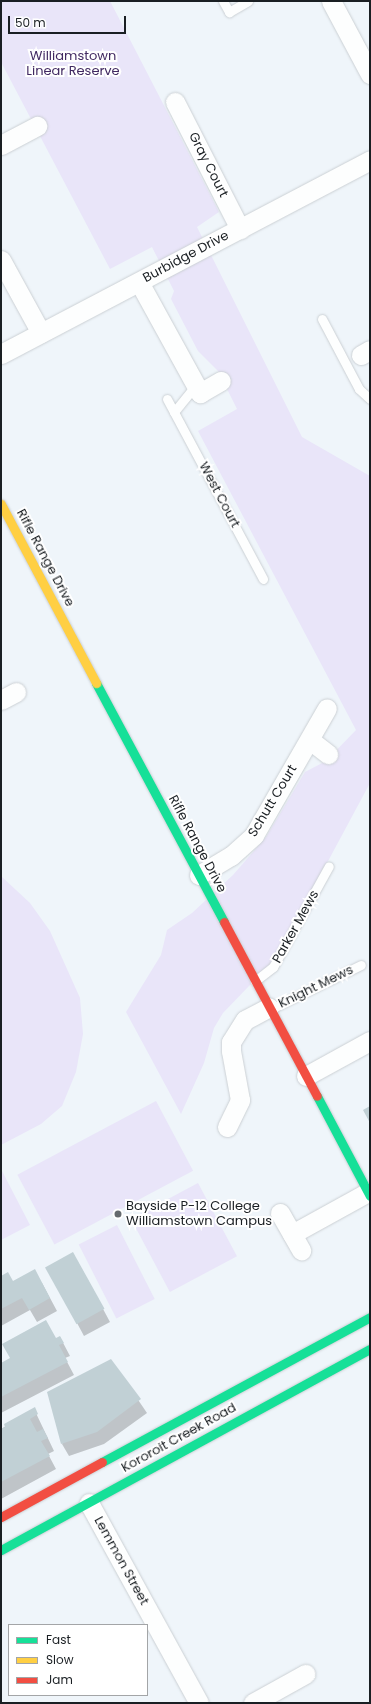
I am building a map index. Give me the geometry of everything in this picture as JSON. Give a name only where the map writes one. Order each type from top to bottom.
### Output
[{"type":"main road","name":"Rifle Range Drive","points":[[1,504],[369,1194]]},
{"type":"main road","name":"Kororoit Creek Road","points":[[1,1517],[370,1317]]},
{"type":"main road","name":"Kororoit Creek Road","points":[[1,1550],[370,1350]]},
{"type":"street","points":[[331,1],[370,74]]},
{"type":"street","name":"Gray Court","points":[[175,102],[240,229]]},
{"type":"street","points":[[1,145],[37,126]]},
{"type":"street","name":"Burbidge Drive","points":[[1,354],[370,160]]},
{"type":"street","points":[[1,260],[41,333]]},
{"type":"street","points":[[139,282],[200,393],[221,381]]},
{"type":"street","name":"Schutt Court","points":[[199,874],[231,856],[254,835],[328,708]]},
{"type":"street","points":[[310,740],[328,754]]},
{"type":"street","points":[[228,1127],[246,1111],[231,1056],[231,1042],[245,1020],[270,1008]]},
{"type":"street","points":[[306,1076],[370,1041]]},
{"type":"street","points":[[280,1213],[297,1242],[369,1194]]},
{"type":"street","name":"Lemmon Street","points":[[89,1503],[199,1703]]},
{"type":"street","points":[[253,1703],[305,1674]]},
{"type":"lane","points":[[223,1],[229,12],[248,1]]},
{"type":"lane","points":[[322,319],[359,356],[359,389],[370,399]]},
{"type":"lane","points":[[174,412],[196,386]]},
{"type":"lane","name":"West Court","points":[[167,399],[263,579]]},
{"type":"lane","name":"Parker Mews","points":[[255,981],[273,967],[329,866]]},
{"type":"lane","name":"Knight Mews","points":[[270,1008],[361,965]]},
{"type":"green space","name":"Williamstown Linear Reserve","points":[[1,1],[110,1],[219,212],[197,227],[302,437],[370,476],[370,783],[276,958],[223,1013],[214,1028],[204,1063],[181,1114],[126,1012],[161,955],[167,930],[192,913],[233,875],[266,837],[305,772],[326,761],[356,730],[198,431],[237,409],[218,371],[198,351],[171,299],[174,291],[152,247],[110,269],[1,62]]},
{"type":"green space","points":[[1,876],[30,903],[50,931],[80,998],[83,1034],[76,1072],[62,1106],[41,1124],[1,1145]]},
{"type":"green space","points":[[156,1101],[193,1171],[54,1244],[17,1175]]},
{"type":"green space","points":[[1,1169],[30,1225],[1,1240]]},
{"type":"green space","points":[[198,1183],[237,1256],[170,1292],[131,1219]]},
{"type":"green space","points":[[117,1225],[155,1299],[116,1318],[79,1245]]},
{"type":"building","points":[[370,1106],[370,1123],[363,1110]]},
{"type":"building","points":[[73,1252],[105,1309],[77,1324],[45,1268]]},
{"type":"building","points":[[35,1269],[50,1298],[29,1310],[22,1298],[1,1309],[1,1276],[8,1272],[13,1281]]},
{"type":"building","points":[[46,1320],[56,1338],[60,1336],[64,1343],[59,1345],[68,1362],[1,1397],[1,1363],[10,1358],[2,1344]]},
{"type":"building","points":[[111,1359],[141,1399],[97,1432],[61,1444],[47,1392]]},
{"type":"building","points":[[35,1407],[38,1414],[30,1419],[37,1432],[43,1429],[48,1438],[41,1441],[50,1456],[1,1482],[1,1429],[5,1427],[4,1424]]},
{"type":"traffic: fast","points":[[96,683],[224,922]]},
{"type":"traffic: fast","points":[[317,1096],[370,1196]]},
{"type":"traffic: fast","points":[[102,1462],[370,1317]]},
{"type":"traffic: fast","points":[[1,1550],[370,1349]]},
{"type":"traffic: slow","points":[[1,504],[96,683]]},
{"type":"traffic: jam","points":[[224,922],[317,1096]]},
{"type":"traffic: jam","points":[[1,1517],[102,1462]]},
{"type":"place","name":"Bayside P-12 College Williamstown Campus","points":[[118,1214]]}]
